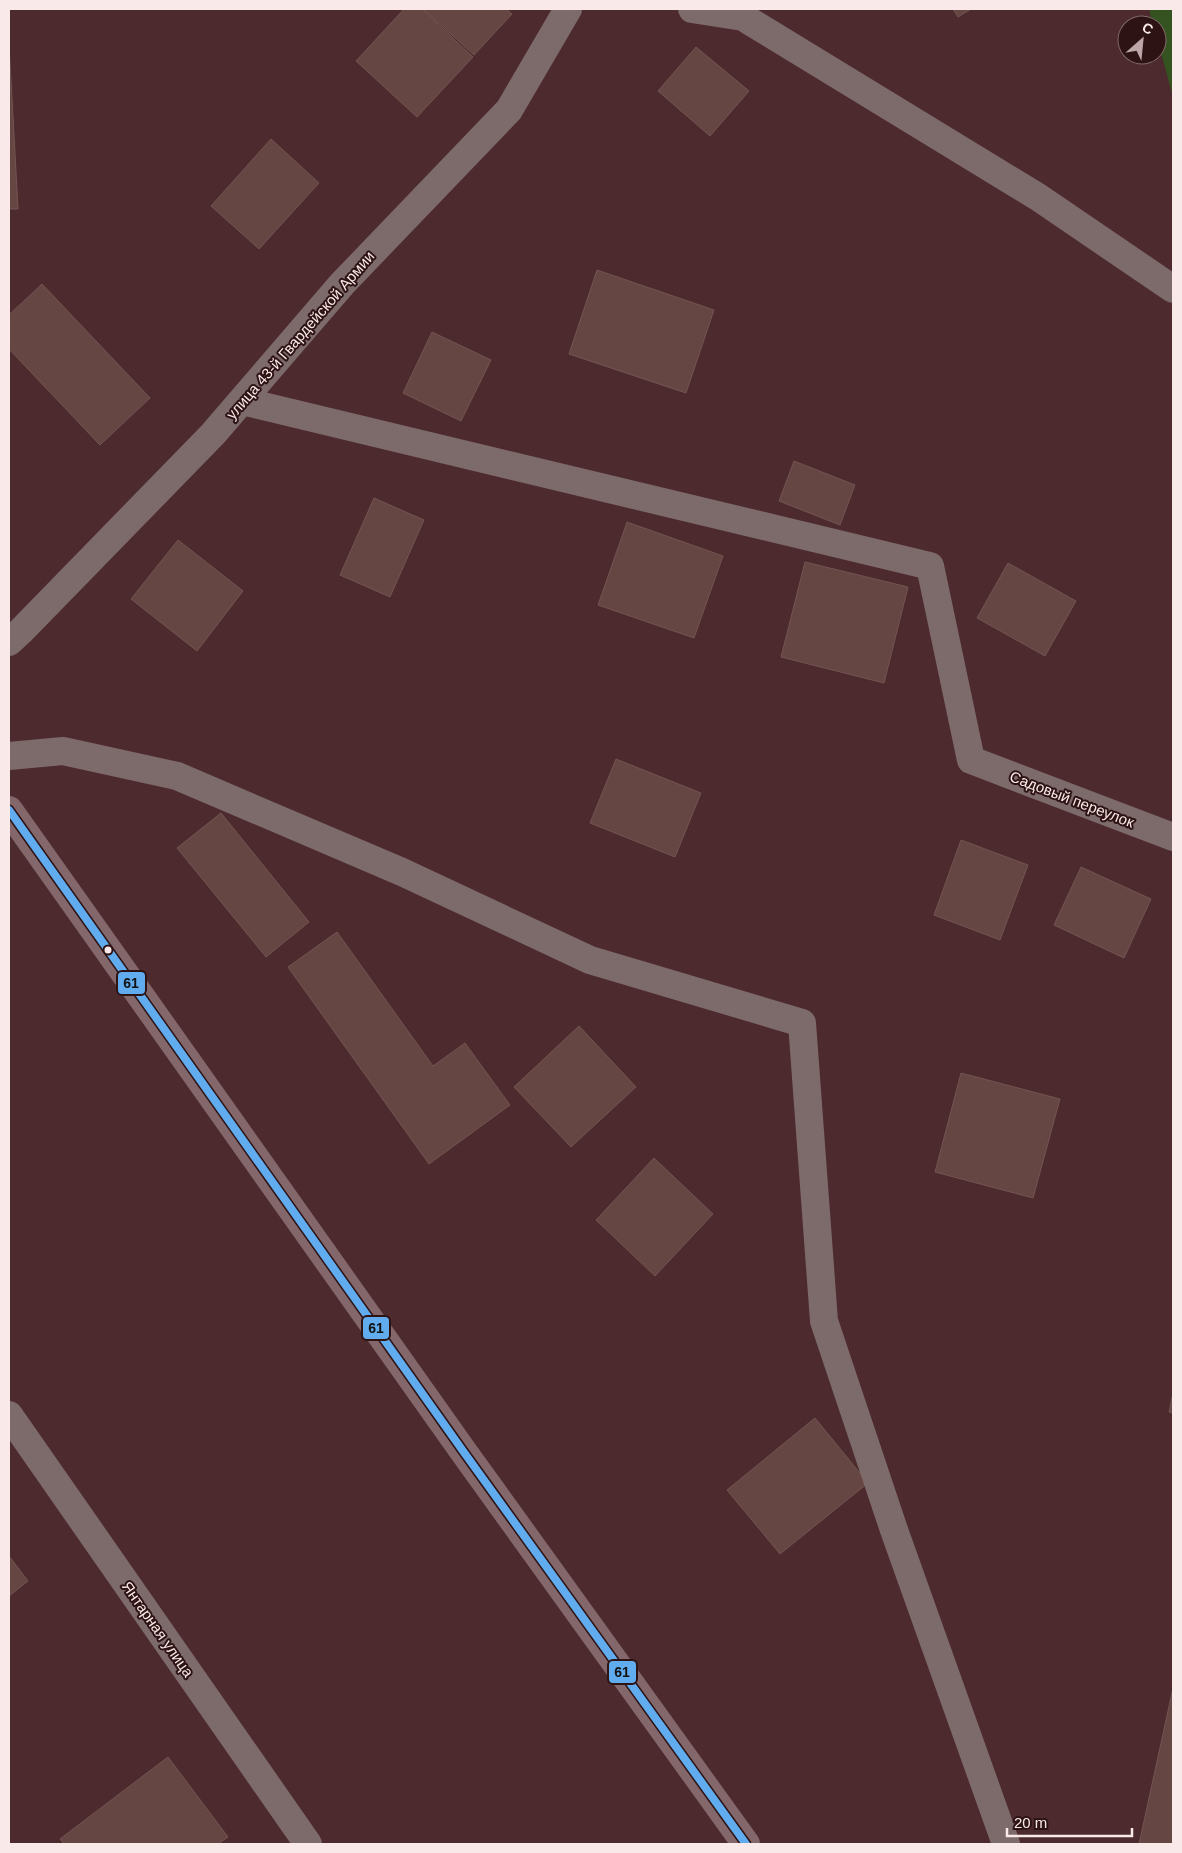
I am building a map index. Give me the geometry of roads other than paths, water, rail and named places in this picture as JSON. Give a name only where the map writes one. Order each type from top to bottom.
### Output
[{"type":"main road","points":[[9,810],[469,1459],[746,1844]]},
{"type":"street","name":"улица 43-й Гвардейской Армии","points":[[9,642],[199,448],[242,401],[342,284],[509,110],[568,9]]},
{"type":"street","points":[[692,9],[743,17],[1038,196],[1173,289]]},
{"type":"street","name":"Садовый переулок","points":[[242,401],[930,566],[971,760],[1173,837]]},
{"type":"street","points":[[9,756],[62,751],[177,776],[402,872],[590,960],[802,1023],[824,1322],[894,1530],[1006,1844]]},
{"type":"street","name":"Янтарная улица","points":[[9,1415],[308,1844]]}]
